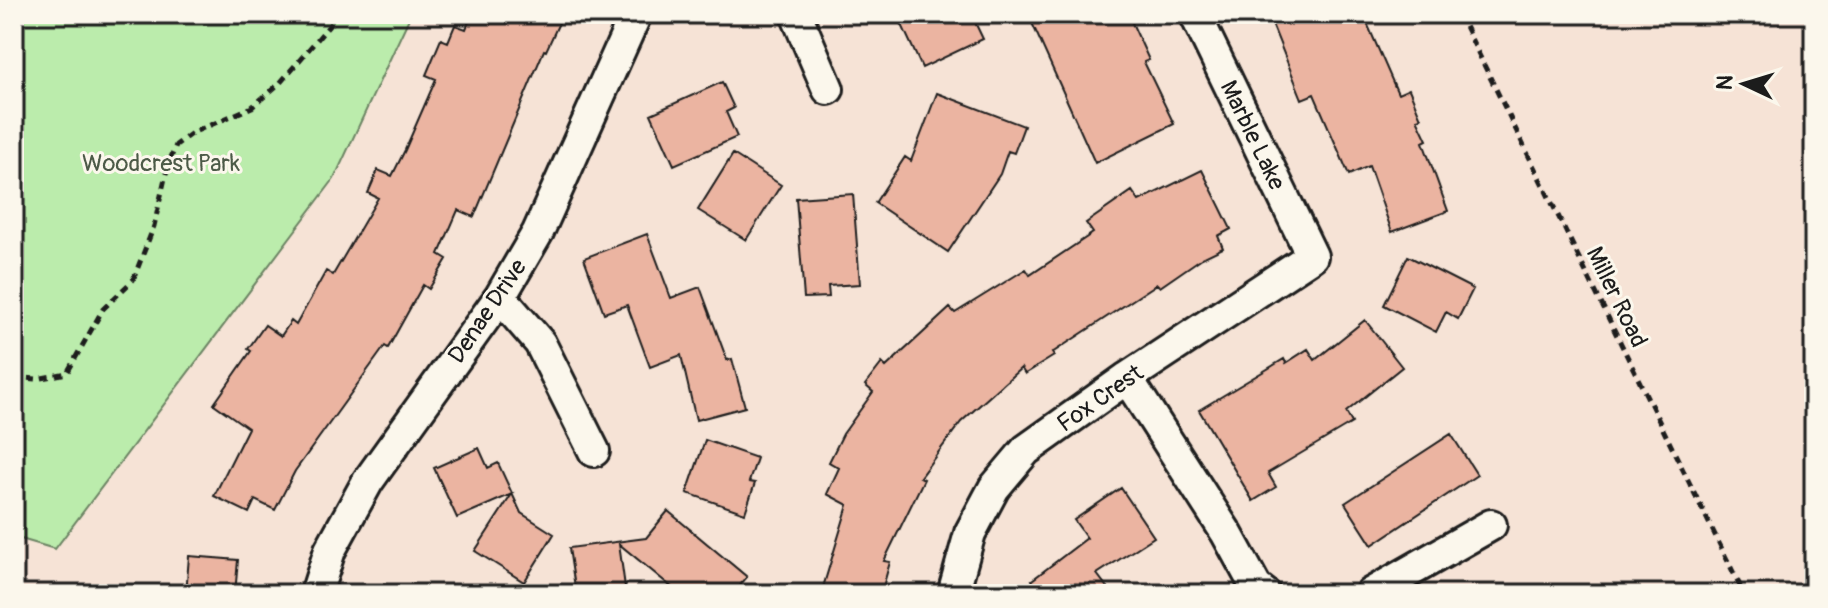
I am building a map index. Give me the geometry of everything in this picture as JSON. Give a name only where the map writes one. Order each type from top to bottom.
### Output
[{"type":"street","name":"Denae Drive","points":[[316,594],[330,550],[368,481],[500,297],[538,232],[636,14]]},
{"type":"street","points":[[796,14],[828,89]]},
{"type":"street","name":"Marble Lake","points":[[1195,14],[1312,256]]},
{"type":"street","name":"Fox Crest","points":[[953,594],[970,533],[994,488],[1026,450],[1127,378],[1312,256]]},
{"type":"street","points":[[500,297],[540,343],[594,451]]},
{"type":"street","points":[[1127,378],[1225,530],[1256,587],[1265,594]]},
{"type":"street","points":[[1370,594],[1491,525]]},
{"type":"path","points":[[14,377],[37,379],[67,373],[103,309],[133,280],[154,226],[168,165],[176,145],[192,133],[252,107],[280,83],[339,14]]},
{"type":"path","name":"Miller Road","points":[[1459,14],[1744,594]]},
{"type":"green space","name":"Woodcrest Park","points":[[14,14],[411,14],[334,179],[55,549],[14,537]]},
{"type":"building","points":[[472,14],[563,14],[544,50],[474,217],[458,210],[439,254],[447,259],[429,289],[423,285],[388,348],[385,346],[295,471],[275,510],[255,500],[249,513],[214,496],[248,428],[214,404],[265,325],[281,336],[291,321],[296,325],[326,271],[333,275],[378,198],[368,193],[378,170],[392,176],[405,150],[436,79],[426,75],[441,39],[448,42],[455,25],[466,29]]},
{"type":"building","points":[[897,14],[971,14],[983,39],[922,68]]},
{"type":"building","points":[[1028,14],[1128,14],[1149,60],[1144,62],[1174,124],[1095,163]]},
{"type":"building","points":[[1268,14],[1363,14],[1398,94],[1409,89],[1421,118],[1417,119],[1427,140],[1423,142],[1448,211],[1392,232],[1369,166],[1349,175],[1314,94],[1302,99]]},
{"type":"building","points":[[722,82],[734,108],[726,112],[737,137],[674,165],[651,114]]},
{"type":"building","points":[[937,93],[1024,126],[1014,153],[1008,151],[1000,174],[948,252],[875,203],[905,157],[911,161]]},
{"type":"building","points":[[733,154],[781,185],[746,240],[698,210]]},
{"type":"building","points":[[1202,170],[1231,229],[1218,236],[1223,248],[1202,258],[1160,287],[1157,284],[1025,374],[1021,368],[961,422],[920,477],[924,479],[884,561],[890,562],[881,594],[821,594],[848,505],[827,494],[839,468],[829,462],[843,434],[873,392],[865,385],[882,363],[886,367],[950,308],[955,313],[1026,269],[1030,275],[1093,233],[1086,223],[1132,191],[1139,201]]},
{"type":"building","points":[[853,194],[860,284],[828,286],[829,297],[804,298],[796,198]]},
{"type":"building","points":[[647,234],[671,298],[700,287],[727,360],[732,359],[745,407],[696,420],[681,355],[650,367],[627,305],[604,313],[584,258]]},
{"type":"building","points":[[1408,256],[1473,289],[1458,319],[1446,312],[1436,332],[1384,305]]},
{"type":"building","points":[[1365,320],[1402,367],[1346,412],[1352,423],[1268,473],[1276,487],[1253,501],[1199,410],[1284,359],[1286,363],[1308,349],[1315,360]]},
{"type":"building","points":[[1451,434],[1477,475],[1372,545],[1345,503]]},
{"type":"building","points":[[705,440],[757,458],[749,482],[755,483],[745,513],[687,493]]},
{"type":"building","points":[[479,448],[488,468],[498,463],[521,513],[554,534],[524,582],[475,551],[512,494],[457,518],[434,468]]},
{"type":"building","points":[[1121,488],[1154,537],[1097,574],[1112,594],[1043,594],[1032,580],[1087,538],[1074,520]]},
{"type":"building","points":[[668,511],[747,577],[733,594],[680,594],[619,544],[626,594],[576,594],[569,548],[646,538]]},
{"type":"building","points":[[189,556],[238,560],[235,594],[186,594]]}]
